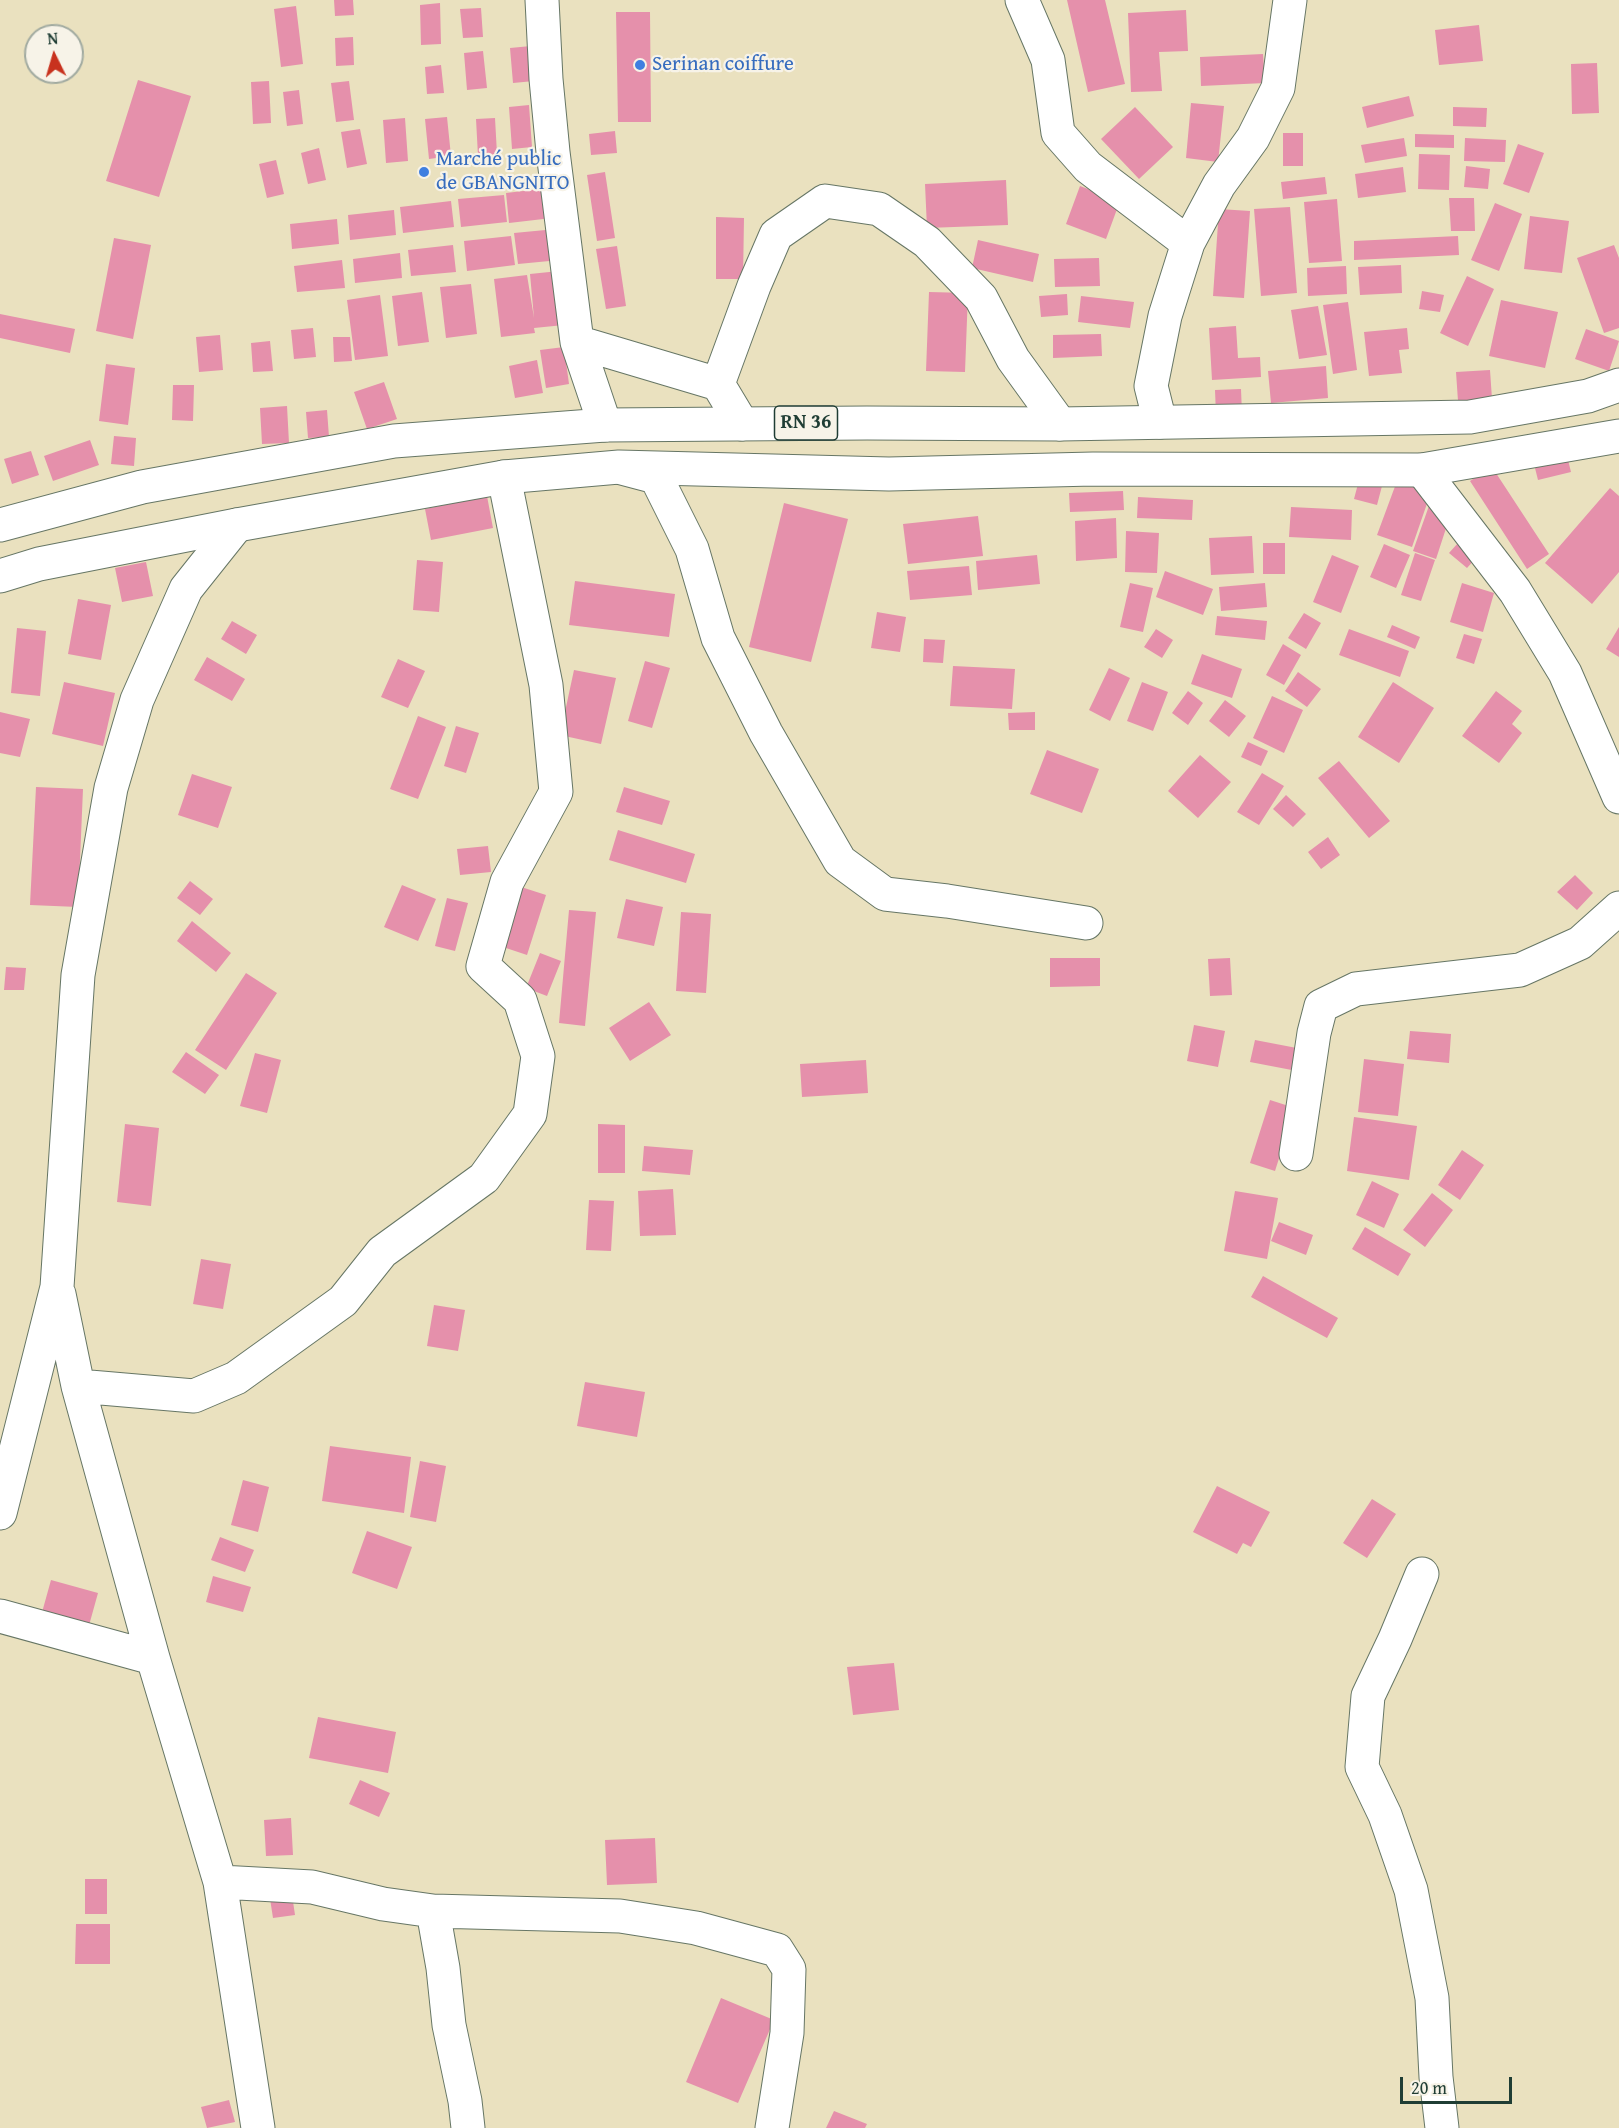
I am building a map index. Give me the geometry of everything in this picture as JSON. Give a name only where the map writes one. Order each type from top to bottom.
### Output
[{"type":"street","points":[[542,0],[553,152],[577,342],[605,425]]},
{"type":"street","points":[[1022,0],[1048,60],[1058,133],[1088,167],[1188,243]]},
{"type":"street","points":[[1160,422],[1151,386],[1165,316],[1188,243],[1219,185],[1253,138],[1278,88],[1290,0]]},
{"type":"street","points":[[718,384],[754,286],[776,236],[825,201],[879,209],[927,242],[981,297],[1013,359],[1060,424]]},
{"type":"street","points":[[577,342],[718,384],[742,424]]},
{"type":"street","name":"RN 36","points":[[0,525],[142,487],[394,441],[605,425],[1060,424],[1470,417],[1588,396],[1619,385]]},
{"type":"street","name":"RN 36","points":[[0,576],[39,564],[237,525],[504,477],[619,467],[889,474],[1093,469],[1422,470],[1619,436]]},
{"type":"street","points":[[619,467],[656,477],[692,549],[718,638],[766,733],[840,861],[885,894],[947,901],[1086,923]]},
{"type":"street","points":[[1422,470],[1515,591],[1565,674],[1619,797]]},
{"type":"street","points":[[78,1386],[194,1396],[236,1378],[343,1301],[382,1252],[484,1178],[530,1114],[538,1056],[520,1000],[483,966],[507,882],[556,792],[546,685],[504,477]]},
{"type":"street","points":[[0,1512],[57,1287],[78,975],[111,788],[137,700],[186,589],[237,525]]},
{"type":"street","points":[[1296,1154],[1314,1033],[1321,1006],[1356,989],[1521,970],[1580,943],[1619,908]]},
{"type":"street","points":[[57,1287],[78,1386],[153,1658],[220,1882],[258,2128]]},
{"type":"street","points":[[1422,1574],[1368,1696],[1362,1767],[1385,1815],[1412,1890],[1432,1998],[1436,2077],[1442,2128]]},
{"type":"street","points":[[0,1616],[153,1658]]},
{"type":"street","points":[[220,1882],[312,1887],[383,1904],[433,1911],[620,1916],[696,1928],[777,1950],[789,1969],[787,2033],[772,2128]]},
{"type":"street","points":[[433,1911],[443,1968],[449,2025],[465,2101],[468,2128]]},
{"type":"building","points":[[334,0],[353,0],[354,15],[335,16]]},
{"type":"building","points":[[1067,0],[1105,0],[1125,84],[1088,92]]},
{"type":"building","points":[[440,3],[441,44],[421,45],[420,5]]},
{"type":"building","points":[[296,6],[303,64],[281,67],[274,9]]},
{"type":"building","points":[[481,8],[483,37],[463,38],[460,9]]},
{"type":"building","points":[[1186,10],[1188,51],[1159,52],[1162,91],[1131,92],[1128,13]]},
{"type":"building","points":[[616,12],[650,12],[651,122],[618,122]]},
{"type":"building","points":[[1479,25],[1483,61],[1439,65],[1435,30]]},
{"type":"building","points":[[353,37],[354,65],[336,66],[335,38]]},
{"type":"building","points":[[531,46],[534,81],[513,83],[510,48]]},
{"type":"building","points":[[483,51],[487,88],[467,90],[464,53]]},
{"type":"building","points":[[1263,54],[1265,83],[1201,86],[1200,57]]},
{"type":"building","points":[[1597,63],[1599,113],[1572,114],[1571,64]]},
{"type":"building","points":[[441,65],[444,93],[427,94],[425,67]]},
{"type":"building","points":[[138,80],[191,96],[159,197],[106,181]]},
{"type":"building","points":[[269,81],[271,123],[253,124],[251,82]]},
{"type":"building","points":[[349,81],[354,120],[336,122],[331,83]]},
{"type":"building","points":[[299,90],[303,124],[287,126],[283,92]]},
{"type":"building","points":[[1409,96],[1414,116],[1367,128],[1362,107]]},
{"type":"building","points":[[1191,103],[1224,106],[1218,162],[1186,158]]},
{"type":"building","points":[[529,105],[532,147],[512,149],[509,107]]},
{"type":"building","points":[[1135,107],[1173,147],[1139,179],[1101,139]]},
{"type":"building","points":[[1453,107],[1487,108],[1486,127],[1453,126]]},
{"type":"building","points":[[447,117],[451,156],[429,159],[425,119]]},
{"type":"building","points":[[405,118],[408,161],[386,163],[383,120]]},
{"type":"building","points":[[495,118],[497,154],[478,156],[476,119]]},
{"type":"building","points":[[360,129],[367,164],[347,168],[341,132]]},
{"type":"building","points":[[615,131],[617,153],[591,155],[589,134]]},
{"type":"building","points":[[1283,133],[1303,133],[1303,166],[1283,166]]},
{"type":"building","points":[[1415,134],[1454,135],[1454,148],[1415,147]]},
{"type":"building","points":[[1404,138],[1407,156],[1365,163],[1361,145]]},
{"type":"building","points":[[1465,138],[1506,140],[1505,162],[1464,161]]},
{"type":"building","points":[[1518,144],[1544,153],[1529,193],[1503,184]]},
{"type":"building","points":[[319,148],[326,180],[308,184],[301,153]]},
{"type":"building","points":[[1419,154],[1450,155],[1449,190],[1418,189]]},
{"type":"building","points":[[276,160],[284,194],[267,198],[259,164]]},
{"type":"building","points":[[1466,166],[1490,169],[1488,189],[1464,187]]},
{"type":"building","points":[[1403,167],[1406,192],[1358,198],[1355,174]]},
{"type":"building","points":[[605,172],[615,238],[597,241],[587,175]]},
{"type":"building","points":[[1325,177],[1327,194],[1283,199],[1281,182]]},
{"type":"building","points":[[1006,180],[1008,225],[927,228],[925,184]]},
{"type":"building","points":[[1080,186],[1120,201],[1106,239],[1066,224]]},
{"type":"building","points":[[549,188],[552,218],[509,223],[506,193]]},
{"type":"building","points":[[504,195],[507,222],[461,227],[458,199]]},
{"type":"building","points":[[1449,198],[1474,198],[1475,231],[1451,231]]},
{"type":"building","points":[[1337,199],[1342,261],[1309,263],[1304,202]]},
{"type":"building","points":[[451,201],[454,227],[403,233],[400,207]]},
{"type":"building","points":[[1495,203],[1522,214],[1499,271],[1471,260]]},
{"type":"building","points":[[1290,207],[1297,293],[1261,296],[1254,209]]},
{"type":"building","points":[[1219,209],[1250,211],[1244,298],[1213,296]]},
{"type":"building","points":[[394,210],[396,235],[350,240],[348,215]]},
{"type":"building","points":[[1530,216],[1569,221],[1562,273],[1524,269]]},
{"type":"building","points":[[716,217],[744,218],[743,279],[716,279]]},
{"type":"building","points":[[337,219],[339,244],[292,249],[290,224]]},
{"type":"building","points":[[556,229],[560,260],[518,264],[514,233]]},
{"type":"building","points":[[511,236],[515,265],[467,271],[464,241]]},
{"type":"building","points":[[1458,236],[1459,255],[1354,260],[1354,241]]},
{"type":"building","points":[[114,238],[151,245],[133,339],[96,331]]},
{"type":"building","points":[[978,240],[1039,254],[1033,282],[972,268]]},
{"type":"building","points":[[453,245],[456,272],[411,276],[408,250]]},
{"type":"building","points":[[1614,245],[1619,258],[1619,328],[1604,333],[1577,258]]},
{"type":"building","points":[[617,246],[626,306],[606,309],[596,249]]},
{"type":"building","points":[[400,253],[402,278],[355,283],[353,259]]},
{"type":"building","points":[[1099,258],[1100,286],[1055,287],[1054,259]]},
{"type":"building","points":[[342,260],[345,288],[297,292],[294,266]]},
{"type":"building","points":[[1401,265],[1402,293],[1360,295],[1358,267]]},
{"type":"building","points":[[1346,266],[1347,294],[1308,296],[1307,268]]},
{"type":"building","points":[[559,271],[564,325],[534,328],[535,333],[501,337],[494,279],[527,275],[534,318],[530,274]]},
{"type":"building","points":[[1467,276],[1494,289],[1468,346],[1440,333]]},
{"type":"building","points":[[471,284],[477,334],[446,338],[440,287]]},
{"type":"building","points":[[1422,291],[1444,295],[1440,312],[1419,309]]},
{"type":"building","points":[[422,292],[429,342],[398,346],[392,296]]},
{"type":"building","points":[[929,292],[968,293],[965,372],[926,371]]},
{"type":"building","points":[[1067,294],[1068,315],[1041,317],[1039,296]]},
{"type":"building","points":[[380,295],[388,356],[355,360],[347,300]]},
{"type":"building","points":[[1081,296],[1134,302],[1130,328],[1078,322]]},
{"type":"building","points":[[1501,300],[1558,312],[1545,368],[1489,356]]},
{"type":"building","points":[[1348,302],[1357,370],[1333,374],[1323,305]]},
{"type":"building","points":[[1318,306],[1327,355],[1299,359],[1291,310]]},
{"type":"building","points":[[0,314],[75,329],[70,353],[0,338]]},
{"type":"building","points":[[1236,326],[1238,358],[1260,357],[1261,377],[1212,380],[1209,328]]},
{"type":"building","points":[[313,328],[316,357],[294,359],[291,330]]},
{"type":"building","points":[[1407,328],[1409,349],[1399,350],[1402,373],[1369,376],[1364,332]]},
{"type":"building","points":[[1586,329],[1619,341],[1609,371],[1575,359]]},
{"type":"building","points":[[1101,334],[1102,356],[1053,358],[1053,335]]},
{"type":"building","points":[[220,335],[223,370],[199,372],[196,337]]},
{"type":"building","points":[[333,337],[350,337],[352,361],[334,362]]},
{"type":"building","points":[[270,341],[273,371],[253,372],[251,343]]},
{"type":"building","points":[[564,347],[569,384],[546,388],[540,350]]},
{"type":"building","points":[[537,360],[543,393],[515,398],[509,366]]},
{"type":"building","points":[[106,364],[135,368],[128,425],[99,421]]},
{"type":"building","points":[[1326,366],[1328,398],[1271,403],[1268,371]]},
{"type":"building","points":[[1490,370],[1492,399],[1458,401],[1456,372]]},
{"type":"building","points":[[384,382],[397,419],[367,429],[354,392]]},
{"type":"building","points":[[173,385],[194,385],[193,421],[172,420]]},
{"type":"building","points":[[1241,389],[1242,414],[1216,415],[1215,390]]},
{"type":"building","points":[[287,406],[289,443],[262,444],[260,408]]},
{"type":"building","points":[[327,410],[329,437],[308,438],[306,412]]},
{"type":"building","points":[[114,436],[136,438],[134,466],[111,464]]},
{"type":"building","points":[[90,440],[99,465],[53,481],[44,456]]},
{"type":"building","points":[[31,451],[39,475],[12,484],[4,459]]},
{"type":"building","points":[[1567,456],[1571,472],[1538,480],[1534,464]]},
{"type":"building","points":[[1492,467],[1549,554],[1527,569],[1470,481]]},
{"type":"building","points":[[1359,480],[1382,486],[1377,505],[1354,499]]},
{"type":"building","points":[[1397,481],[1431,492],[1412,547],[1377,535]]},
{"type":"building","points":[[1610,488],[1619,496],[1619,572],[1592,604],[1545,563]]},
{"type":"building","points":[[1123,491],[1124,510],[1070,512],[1069,493]]},
{"type":"building","points":[[487,496],[493,528],[431,540],[425,509]]},
{"type":"building","points":[[1138,497],[1193,500],[1192,520],[1137,518]]},
{"type":"building","points":[[784,503],[848,519],[811,662],[749,647]]},
{"type":"building","points":[[1430,503],[1452,510],[1436,559],[1413,551]]},
{"type":"building","points":[[1291,507],[1352,510],[1351,540],[1289,537]]},
{"type":"building","points":[[978,516],[983,556],[908,564],[903,524]]},
{"type":"building","points":[[1116,518],[1117,558],[1076,561],[1075,521]]},
{"type":"building","points":[[1126,531],[1159,533],[1157,573],[1125,572]]},
{"type":"building","points":[[1252,536],[1254,573],[1211,575],[1209,538]]},
{"type":"building","points":[[1263,543],[1285,543],[1285,574],[1263,574]]},
{"type":"building","points":[[1458,543],[1476,558],[1467,568],[1449,553]]},
{"type":"building","points":[[1384,544],[1410,555],[1396,588],[1370,577]]},
{"type":"building","points":[[1415,553],[1435,560],[1421,601],[1401,595]]},
{"type":"building","points":[[1037,555],[1040,584],[978,590],[976,561]]},
{"type":"building","points":[[1332,555],[1359,566],[1341,613],[1313,602]]},
{"type":"building","points":[[417,560],[443,562],[439,612],[413,610]]},
{"type":"building","points":[[146,562],[153,596],[122,602],[115,568]]},
{"type":"building","points":[[969,566],[972,595],[910,600],[907,571]]},
{"type":"building","points":[[1165,571],[1213,589],[1203,615],[1156,597]]},
{"type":"building","points":[[575,581],[675,594],[669,637],[569,625]]},
{"type":"building","points":[[1130,583],[1153,588],[1143,632],[1120,627]]},
{"type":"building","points":[[1265,583],[1267,607],[1221,611],[1219,587]]},
{"type":"building","points":[[1462,583],[1494,593],[1483,632],[1450,622]]},
{"type":"building","points":[[78,599],[111,605],[101,660],[68,654]]},
{"type":"building","points":[[877,612],[906,617],[900,652],[871,648]]},
{"type":"building","points":[[1304,613],[1321,623],[1306,649],[1288,638]]},
{"type":"building","points":[[1217,616],[1267,621],[1265,640],[1215,635]]},
{"type":"building","points":[[232,621],[257,635],[246,654],[221,639]]},
{"type":"building","points":[[1392,625],[1420,637],[1415,649],[1387,637]]},
{"type":"building","points":[[1619,627],[1619,657],[1606,649]]},
{"type":"building","points":[[17,628],[46,631],[40,696],[11,693]]},
{"type":"building","points":[[1156,629],[1173,640],[1162,658],[1144,647]]},
{"type":"building","points":[[1349,629],[1409,651],[1400,677],[1339,655]]},
{"type":"building","points":[[1464,634],[1482,639],[1474,664],[1456,658]]},
{"type":"building","points":[[924,639],[945,640],[943,663],[923,662]]},
{"type":"building","points":[[1283,644],[1301,655],[1284,685],[1266,675]]},
{"type":"building","points":[[1202,654],[1242,669],[1232,698],[1191,684]]},
{"type":"building","points":[[207,657],[245,679],[232,701],[194,680]]},
{"type":"building","points":[[398,659],[425,671],[408,708],[381,697]]},
{"type":"building","points":[[645,661],[670,668],[652,728],[628,721]]},
{"type":"building","points":[[953,666],[1015,669],[1012,709],[950,706]]},
{"type":"building","points":[[1109,668],[1130,678],[1110,721],[1089,710]]},
{"type":"building","points":[[574,670],[616,678],[601,744],[560,735]]},
{"type":"building","points":[[1298,672],[1321,689],[1307,707],[1285,691]]},
{"type":"building","points":[[64,682],[115,693],[103,746],[52,734]]},
{"type":"building","points":[[1142,682],[1168,692],[1153,731],[1127,721]]},
{"type":"building","points":[[1393,682],[1434,708],[1399,763],[1358,737]]},
{"type":"building","points":[[1188,691],[1203,703],[1188,725],[1172,713]]},
{"type":"building","points":[[1496,691],[1522,711],[1512,724],[1522,733],[1499,763],[1462,736]]},
{"type":"building","points":[[1272,696],[1303,710],[1284,753],[1253,738]]},
{"type":"building","points":[[1225,700],[1246,716],[1229,737],[1209,721]]},
{"type":"building","points":[[0,712],[30,719],[20,757],[0,753]]},
{"type":"building","points":[[1035,712],[1035,730],[1009,730],[1008,713]]},
{"type":"building","points":[[418,716],[446,727],[418,799],[390,789]]},
{"type":"building","points":[[456,726],[479,733],[466,773],[444,766]]},
{"type":"building","points":[[1248,742],[1268,751],[1261,766],[1241,757]]},
{"type":"building","points":[[1047,750],[1099,769],[1082,813],[1030,794]]},
{"type":"building","points":[[1200,755],[1231,782],[1198,818],[1168,791]]},
{"type":"building","points":[[1339,761],[1390,821],[1369,838],[1318,778]]},
{"type":"building","points":[[1262,773],[1284,786],[1259,825],[1237,812]]},
{"type":"building","points":[[192,774],[232,787],[218,828],[178,815]]},
{"type":"building","points":[[36,787],[83,789],[78,907],[30,905]]},
{"type":"building","points":[[624,787],[670,801],[662,825],[616,812]]},
{"type":"building","points":[[1286,795],[1306,814],[1293,827],[1273,809]]},
{"type":"building","points":[[618,830],[695,854],[686,883],[609,860]]},
{"type":"building","points":[[1328,837],[1340,855],[1321,869],[1308,852]]},
{"type":"building","points":[[488,846],[491,872],[460,875],[457,849]]},
{"type":"building","points":[[1575,875],[1593,893],[1577,910],[1557,892]]},
{"type":"building","points":[[190,881],[213,899],[200,915],[177,898]]},
{"type":"building","points":[[402,885],[436,899],[418,941],[384,927]]},
{"type":"building","points":[[518,886],[546,895],[527,955],[500,946]]},
{"type":"building","points":[[447,898],[468,903],[455,951],[435,946]]},
{"type":"building","points":[[626,899],[663,907],[654,946],[617,938]]},
{"type":"building","points":[[569,910],[596,912],[585,1026],[559,1023]]},
{"type":"building","points":[[681,912],[711,914],[706,993],[676,991]]},
{"type":"building","points":[[192,921],[231,953],[216,972],[177,941]]},
{"type":"building","points":[[540,953],[561,961],[547,996],[526,988]]},
{"type":"building","points":[[1050,958],[1100,958],[1100,986],[1050,987]]},
{"type":"building","points":[[1230,958],[1232,995],[1210,996],[1208,959]]},
{"type":"building","points":[[6,967],[26,968],[24,990],[4,990]]},
{"type":"building","points":[[246,973],[277,993],[226,1070],[195,1050]]},
{"type":"building","points":[[649,1002],[671,1035],[630,1061],[609,1028]]},
{"type":"building","points":[[1194,1025],[1225,1031],[1218,1067],[1187,1061]]},
{"type":"building","points":[[1410,1031],[1451,1034],[1449,1063],[1407,1059]]},
{"type":"building","points":[[1255,1040],[1302,1049],[1297,1071],[1250,1062]]},
{"type":"building","points":[[186,1052],[219,1075],[205,1094],[172,1072]]},
{"type":"building","points":[[255,1053],[281,1060],[267,1113],[240,1106]]},
{"type":"building","points":[[1364,1059],[1404,1064],[1398,1116],[1358,1112]]},
{"type":"building","points":[[866,1060],[868,1093],[802,1097],[800,1064]]},
{"type":"building","points":[[1270,1100],[1295,1108],[1275,1171],[1250,1163]]},
{"type":"building","points":[[1354,1117],[1417,1126],[1409,1180],[1347,1171]]},
{"type":"building","points":[[125,1124],[159,1128],[151,1206],[117,1202]]},
{"type":"building","points":[[598,1124],[625,1125],[625,1173],[598,1173]]},
{"type":"building","points":[[644,1146],[693,1150],[690,1175],[642,1171]]},
{"type":"building","points":[[1462,1150],[1484,1165],[1460,1200],[1438,1185]]},
{"type":"building","points":[[1372,1181],[1399,1194],[1384,1228],[1356,1215]]},
{"type":"building","points":[[673,1189],[676,1235],[640,1236],[638,1191]]},
{"type":"building","points":[[1235,1191],[1278,1198],[1267,1259],[1224,1251]]},
{"type":"building","points":[[1432,1193],[1453,1210],[1425,1247],[1403,1230]]},
{"type":"building","points":[[589,1200],[614,1201],[611,1251],[586,1250]]},
{"type":"building","points":[[1279,1222],[1313,1235],[1306,1255],[1271,1241]]},
{"type":"building","points":[[1365,1227],[1411,1254],[1398,1276],[1352,1249]]},
{"type":"building","points":[[201,1259],[231,1264],[223,1309],[193,1304]]},
{"type":"building","points":[[1263,1276],[1338,1318],[1327,1338],[1251,1297]]},
{"type":"building","points":[[434,1305],[465,1310],[458,1351],[427,1346]]},
{"type":"building","points":[[585,1382],[645,1392],[637,1437],[577,1426]]},
{"type":"building","points":[[330,1446],[411,1457],[404,1513],[322,1501]]},
{"type":"building","points":[[420,1461],[446,1466],[436,1522],[410,1517]]},
{"type":"building","points":[[243,1480],[269,1487],[258,1532],[231,1525]]},
{"type":"building","points":[[1217,1486],[1270,1512],[1251,1547],[1243,1543],[1237,1554],[1193,1532]]},
{"type":"building","points":[[1372,1499],[1396,1514],[1367,1558],[1343,1543]]},
{"type":"building","points":[[367,1531],[412,1547],[397,1589],[352,1573]]},
{"type":"building","points":[[220,1537],[254,1550],[245,1572],[211,1560]]},
{"type":"building","points":[[213,1576],[251,1587],[243,1612],[206,1602]]},
{"type":"building","points":[[51,1580],[98,1593],[88,1629],[41,1616]]},
{"type":"building","points":[[894,1663],[899,1710],[853,1715],[847,1667]]},
{"type":"building","points":[[318,1717],[396,1732],[388,1773],[309,1758]]},
{"type":"building","points":[[360,1780],[390,1793],[379,1817],[349,1804]]},
{"type":"building","points":[[291,1818],[293,1855],[266,1856],[264,1820]]},
{"type":"building","points":[[655,1838],[657,1883],[607,1885],[605,1840]]},
{"type":"building","points":[[85,1879],[107,1879],[107,1914],[85,1914]]},
{"type":"building","points":[[291,1888],[295,1915],[273,1918],[269,1892]]},
{"type":"building","points":[[76,1924],[110,1924],[110,1964],[75,1964]]},
{"type":"building","points":[[721,1998],[774,2020],[738,2103],[686,2082]]},
{"type":"building","points":[[229,2100],[235,2122],[207,2128],[201,2107]]},
{"type":"building","points":[[834,2111],[867,2124],[865,2128],[826,2128]]},
{"type":"place","name":"Serinan coiffure","points":[[640,65]]},
{"type":"place","name":"Marché public de GBANGNITO","points":[[424,172]]}]
